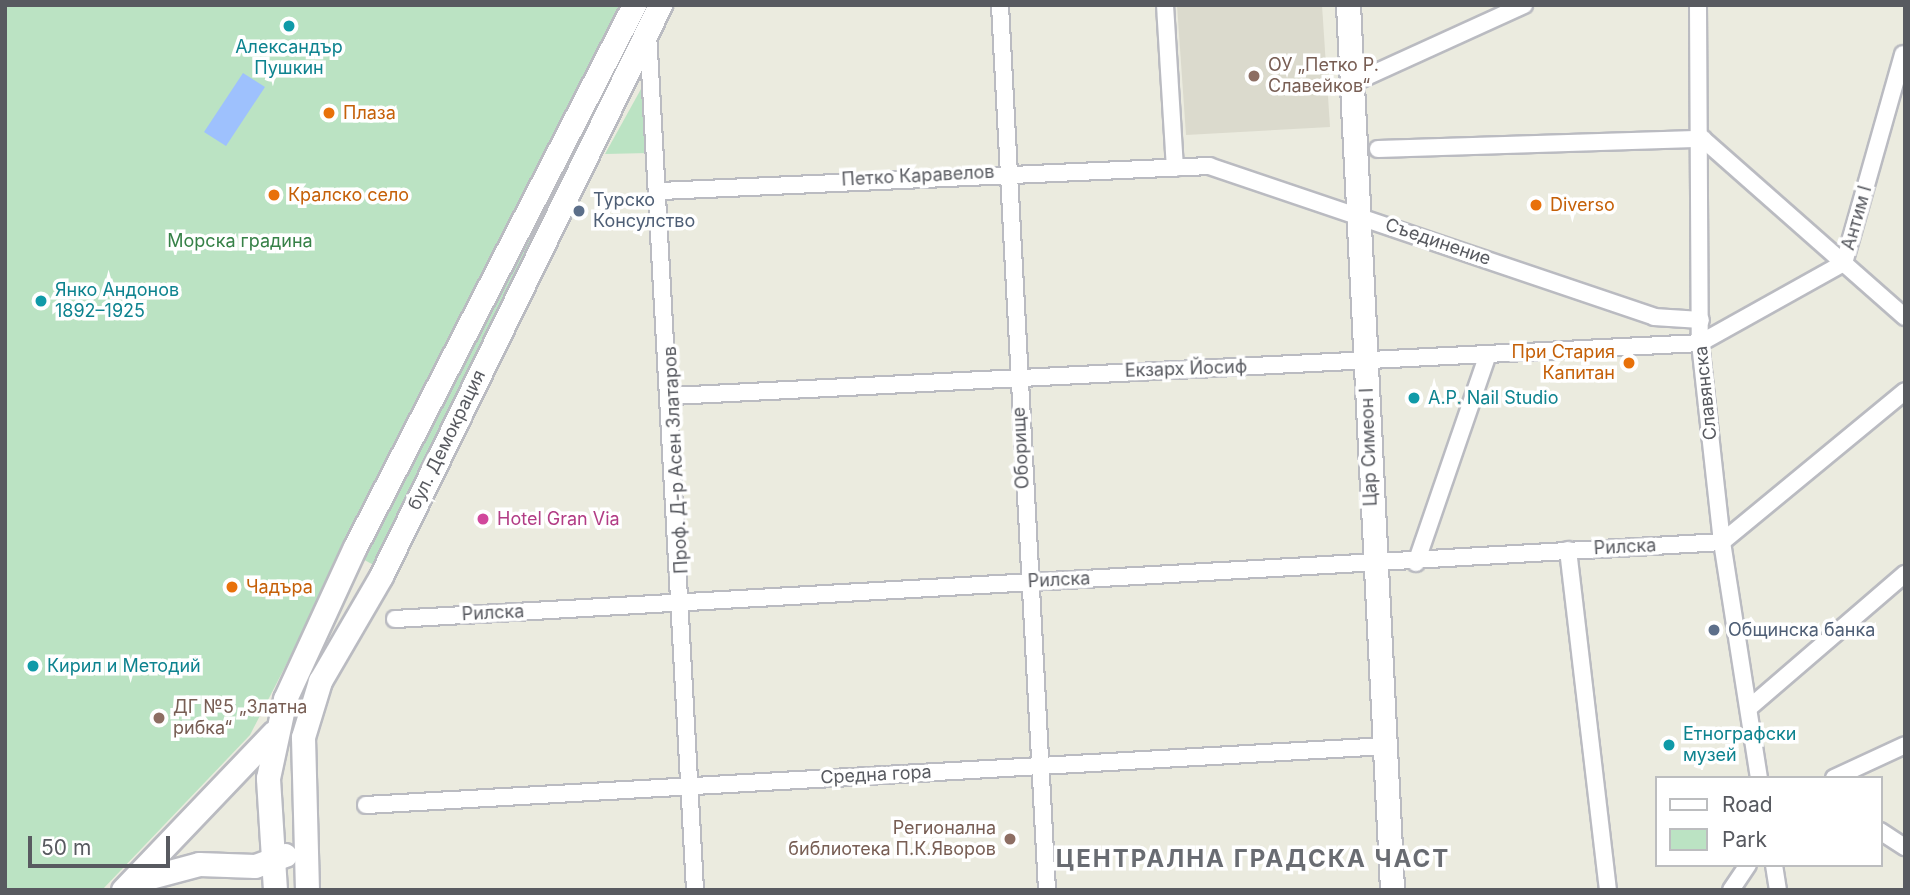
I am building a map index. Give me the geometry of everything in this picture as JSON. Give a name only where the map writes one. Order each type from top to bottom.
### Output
[{"type":"main road","name":"бул. Демокрация","points":[[275,890],[268,778],[273,733],[355,547],[634,5]]},
{"type":"main road","name":"бул. Демокрация","points":[[307,890],[303,737],[320,681],[382,576],[660,5]]},
{"type":"main road","name":"Цар Симеон I","points":[[1348,5],[1392,890]]},
{"type":"main road","points":[[126,886],[273,733]]},
{"type":"main road","points":[[126,886],[199,864],[274,862],[305,834]]},
{"type":"street","name":"Оборище","points":[[1000,5],[1006,171],[1047,890]]},
{"type":"street","points":[[1165,5],[1175,167]]},
{"type":"street","points":[[1353,83],[1524,5]]},
{"type":"street","name":"Славянска","points":[[1698,5],[1703,139],[1700,343],[1722,541],[1759,776]]},
{"type":"street","name":"Проф. Д-р Асен Златаров","points":[[648,31],[661,191],[692,784],[695,890]]},
{"type":"street","name":"Антим I","points":[[1700,343],[1844,263],[1903,54]]},
{"type":"street","points":[[1378,149],[1703,139],[1905,317]]},
{"type":"street","name":"Съединение","points":[[1175,167],[1209,166],[1360,215],[1654,317],[1701,320]]},
{"type":"street","name":"Петко Каравелов","points":[[661,191],[1006,171],[1175,167]]},
{"type":"street","name":"Екзарх Йосиф","points":[[672,396],[1017,374],[1366,364],[1700,343]]},
{"type":"street","points":[[1416,563],[1487,358]]},
{"type":"street","points":[[1722,541],[1905,391]]},
{"type":"street","name":"Рилска","points":[[395,618],[1029,582],[1374,566],[1722,541]]},
{"type":"street","points":[[1568,550],[1608,890]]},
{"type":"street","points":[[1749,708],[1905,574]]},
{"type":"street","points":[[1838,776],[1905,745]]},
{"type":"street","name":"Средна гора","points":[[366,805],[692,784],[1385,746]]},
{"type":"street","points":[[1882,832],[1905,847]]},
{"type":"street","points":[[1731,890],[1747,867]]},
{"type":"street","points":[[1774,867],[1778,890]]},
{"type":"shaded area","name":"ОУ „Петко Р. Славейков“","points":[[1177,5],[1322,5],[1330,127],[1186,135]]},
{"type":"green space","name":"Морска градина","points":[[5,5],[625,5],[250,735],[102,890],[5,890]]},
{"type":"green space","points":[[638,5],[654,5],[377,567],[361,558]]},
{"type":"green space","points":[[641,89],[649,153],[605,154]]},
{"type":"water","points":[[243,73],[265,87],[226,146],[204,132]]},
{"type":"place","name":"Александър Пушкин","points":[[289,26]]},
{"type":"place","name":"ОУ „Петко Р. Славейков“","points":[[1254,76]]},
{"type":"place","name":"Плаза","points":[[329,113]]},
{"type":"place","name":"Кралско село","points":[[274,195]]},
{"type":"place","name":"Diverso","points":[[1536,205]]},
{"type":"place","name":"Турско Консулство","points":[[579,211]]},
{"type":"place","name":"Янко Андонов 1892–1925","points":[[41,301]]},
{"type":"place","name":"При Стария Капитан","points":[[1629,363]]},
{"type":"place","name":"A.P. Nail Studio","points":[[1414,398]]},
{"type":"place","name":"Hotel Gran Via","points":[[483,519]]},
{"type":"place","name":"Чадъра","points":[[232,587]]},
{"type":"place","name":"Общинска банка","points":[[1714,630]]},
{"type":"place","name":"Кирил и Методий","points":[[33,666]]},
{"type":"place","name":"ДГ №5 „Златна рибка“","points":[[159,718]]},
{"type":"place","name":"Етнографски музей","points":[[1669,745]]},
{"type":"place","name":"Регионална библиотека П.К.Яворов","points":[[1010,839]]},
{"type":"district","name":"ЦЕНТРАЛНА ГРАДСКА ЧАСТ","points":[[1253,859]]}]
